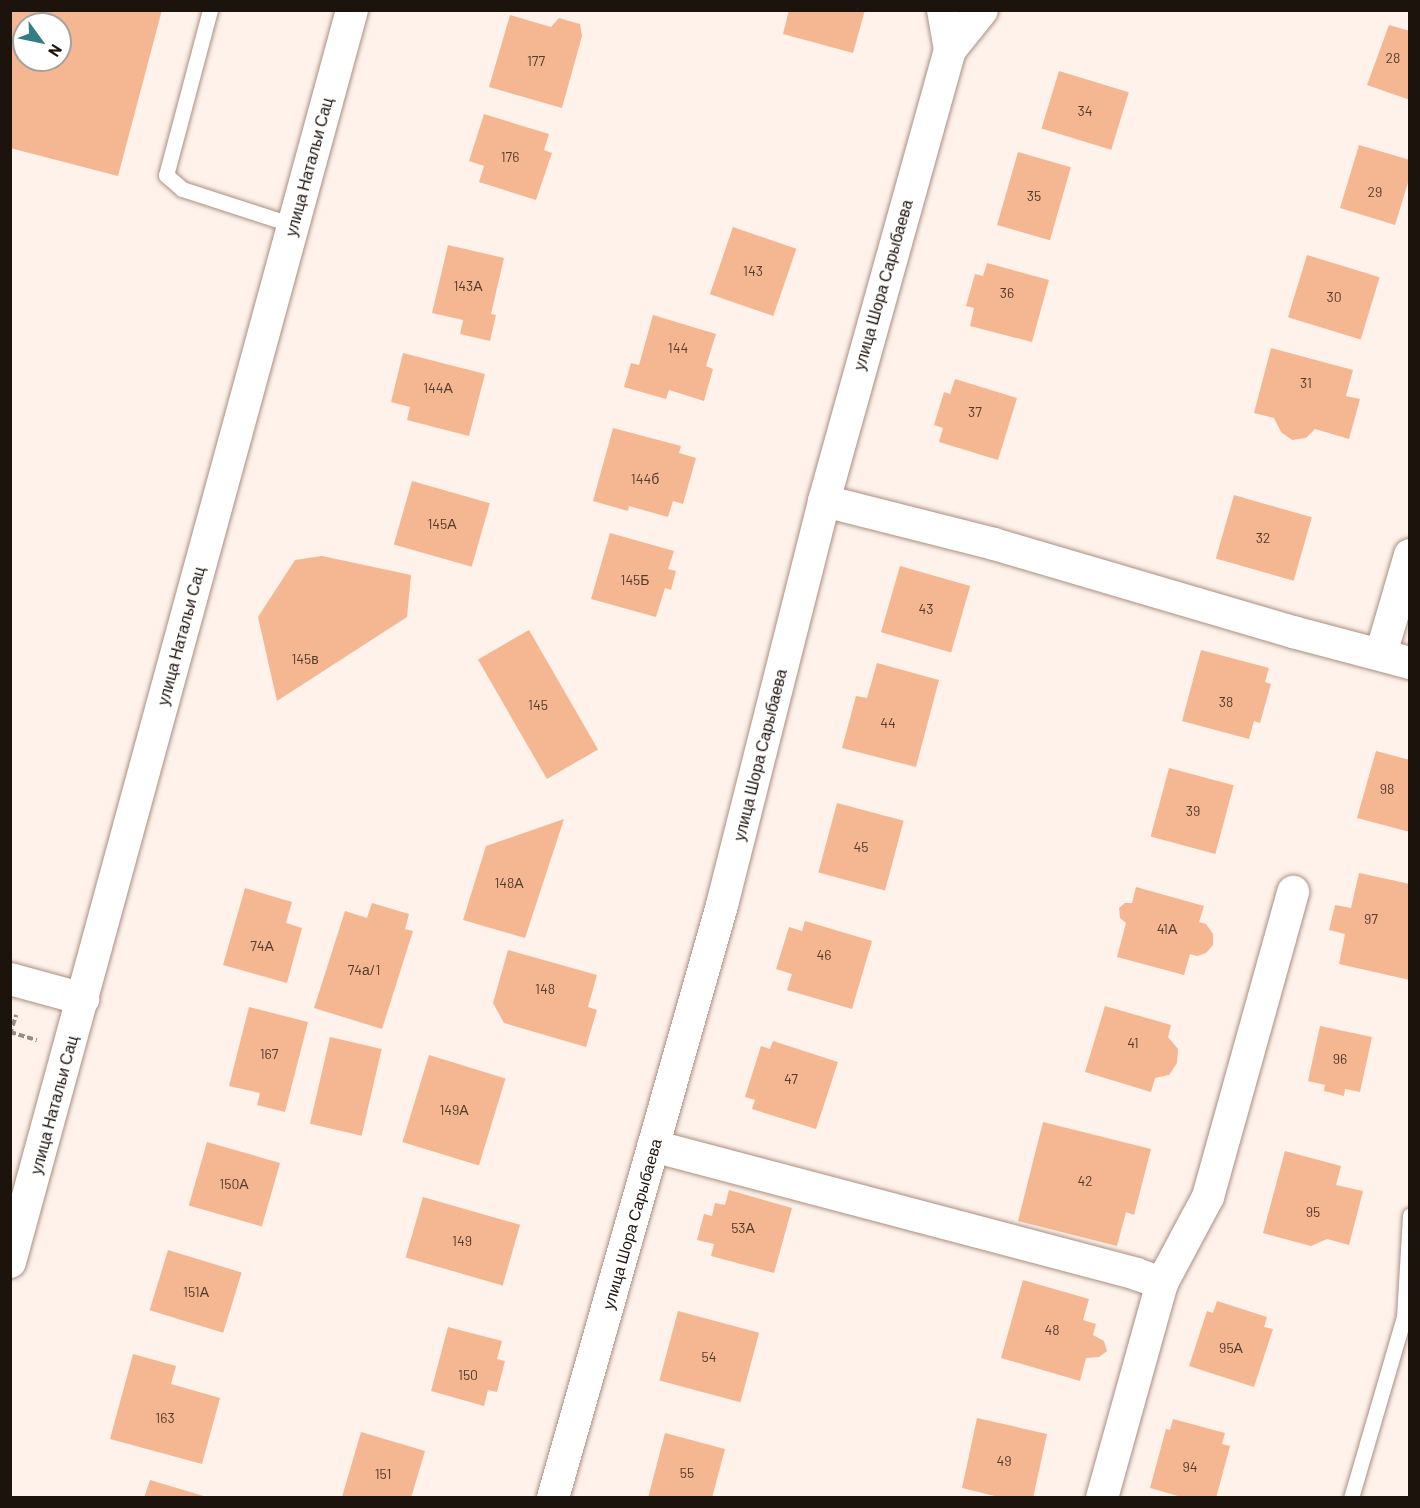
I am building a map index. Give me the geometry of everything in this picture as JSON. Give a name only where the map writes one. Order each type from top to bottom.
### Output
[{"type":"street","name":"улица Натальи Сац","points":[[10,1262],[352,10]]},
{"type":"street","name":"улица Шора Сарыбаева","points":[[553,1497],[752,791],[824,501],[950,50],[943,10]]},
{"type":"street","points":[[950,50],[982,10]]},
{"type":"street","points":[[824,501],[994,544],[1293,632],[1395,658],[1410,555]]},
{"type":"street","points":[[1102,1497],[1162,1283],[1208,1197],[1293,892]]},
{"type":"street","points":[[10,979],[83,999]]},
{"type":"street","points":[[653,1146],[1136,1274],[1162,1283]]},
{"type":"lane","points":[[210,10],[166,175],[182,189],[293,225]]},
{"type":"lane","points":[[1351,1497],[1404,1317],[1410,1215]]},
{"type":"path","points":[[10,1032],[43,1042]]},
{"type":"building","points":[[10,10],[162,10],[118,176],[10,148]]},
{"type":"building","points":[[789,10],[865,10],[853,53],[783,34]]},
{"type":"building","points":[[510,15],[551,27],[559,18],[580,24],[582,36],[562,108],[489,87]]},
{"type":"building","points":[[1389,25],[1410,31],[1410,100],[1367,85]]},
{"type":"building","points":[[1059,71],[1129,92],[1111,150],[1041,128]]},
{"type":"building","points":[[484,114],[549,134],[544,150],[552,153],[536,200],[479,182],[484,166],[469,161]]},
{"type":"building","points":[[1359,145],[1410,160],[1410,176],[1395,225],[1340,208]]},
{"type":"building","points":[[1018,152],[1071,167],[1050,240],[997,225]]},
{"type":"building","points":[[733,227],[796,249],[773,316],[710,294]]},
{"type":"building","points":[[448,245],[504,258],[491,314],[496,315],[490,341],[460,334],[463,320],[432,313]]},
{"type":"building","points":[[1307,255],[1380,277],[1361,339],[1288,317]]},
{"type":"building","points":[[987,263],[1049,280],[1032,342],[970,326],[974,308],[966,306],[975,274],[983,276]]},
{"type":"building","points":[[653,315],[716,334],[706,366],[713,369],[704,401],[669,390],[666,399],[624,387],[631,363],[639,365]]},
{"type":"building","points":[[1271,348],[1353,370],[1346,396],[1360,399],[1349,439],[1315,429],[1306,438],[1292,440],[1281,432],[1274,418],[1254,413]]},
{"type":"building","points":[[403,353],[485,374],[469,436],[407,420],[410,407],[391,402]]},
{"type":"building","points":[[955,379],[1017,398],[998,460],[939,442],[943,428],[934,425],[944,392],[950,394]]},
{"type":"building","points":[[613,428],[681,446],[679,453],[696,458],[683,504],[673,501],[668,517],[629,506],[628,511],[593,501]]},
{"type":"building","points":[[412,481],[490,503],[472,567],[394,544]]},
{"type":"building","points":[[1234,495],[1312,517],[1294,581],[1216,558]]},
{"type":"building","points":[[610,533],[674,551],[668,569],[676,571],[671,590],[665,588],[656,617],[591,599]]},
{"type":"building","points":[[322,556],[411,575],[407,617],[277,701],[258,617],[295,560]]},
{"type":"building","points":[[900,566],[970,586],[951,652],[881,632]]},
{"type":"building","points":[[529,630],[598,750],[547,779],[478,660]]},
{"type":"building","points":[[1201,650],[1269,668],[1265,682],[1271,684],[1260,723],[1254,721],[1249,739],[1182,721]]},
{"type":"building","points":[[877,663],[939,680],[916,767],[842,748],[856,696],[867,698]]},
{"type":"building","points":[[1376,751],[1410,760],[1410,832],[1357,818]]},
{"type":"building","points":[[1169,768],[1234,785],[1215,854],[1151,837]]},
{"type":"building","points":[[837,803],[904,821],[885,890],[818,873]]},
{"type":"building","points":[[564,819],[525,938],[463,920],[486,846]]},
{"type":"building","points":[[1359,873],[1410,884],[1410,980],[1339,964],[1345,934],[1329,930],[1335,905],[1351,908]]},
{"type":"building","points":[[1136,887],[1204,906],[1199,922],[1206,924],[1213,934],[1213,945],[1206,953],[1197,956],[1190,954],[1184,975],[1117,957],[1126,923],[1120,918],[1119,908],[1125,903],[1132,903]]},
{"type":"building","points":[[245,888],[292,902],[286,923],[302,928],[287,983],[223,965]]},
{"type":"building","points":[[372,903],[409,914],[405,929],[413,931],[382,1029],[314,1008],[345,911],[367,918]]},
{"type":"building","points":[[805,921],[872,941],[852,1009],[787,990],[792,974],[776,969],[789,927],[802,931]]},
{"type":"building","points":[[508,950],[597,975],[588,1007],[597,1010],[586,1047],[504,1023],[493,1003]]},
{"type":"building","points":[[1105,1006],[1171,1025],[1168,1037],[1178,1049],[1177,1063],[1169,1075],[1155,1078],[1151,1092],[1085,1072]]},
{"type":"building","points":[[249,1007],[308,1022],[285,1112],[257,1105],[260,1093],[229,1086]]},
{"type":"building","points":[[1320,1026],[1372,1037],[1360,1092],[1345,1089],[1344,1096],[1324,1091],[1325,1085],[1308,1081]]},
{"type":"building","points":[[330,1037],[382,1049],[362,1136],[310,1124]]},
{"type":"building","points":[[773,1041],[838,1062],[816,1129],[752,1109],[755,1100],[745,1097],[761,1046],[770,1049]]},
{"type":"building","points":[[429,1055],[506,1078],[479,1165],[402,1142]]},
{"type":"building","points":[[1043,1122],[1151,1149],[1134,1215],[1126,1212],[1117,1246],[1018,1221]]},
{"type":"building","points":[[207,1142],[280,1163],[262,1226],[189,1205]]},
{"type":"building","points":[[1285,1151],[1341,1166],[1336,1185],[1363,1191],[1349,1245],[1327,1239],[1311,1246],[1263,1233]]},
{"type":"building","points":[[729,1190],[792,1208],[774,1273],[711,1256],[714,1244],[697,1240],[704,1214],[712,1216],[715,1203],[725,1205]]},
{"type":"building","points":[[423,1197],[520,1225],[503,1285],[406,1258]]},
{"type":"building","points":[[168,1250],[242,1273],[223,1333],[150,1310]]},
{"type":"building","points":[[1023,1280],[1089,1299],[1083,1320],[1096,1324],[1093,1335],[1104,1341],[1107,1351],[1099,1357],[1086,1358],[1080,1381],[1001,1358]]},
{"type":"building","points":[[1217,1301],[1267,1317],[1264,1327],[1273,1329],[1254,1387],[1189,1366],[1207,1311],[1213,1313]]},
{"type":"building","points":[[678,1311],[759,1333],[741,1402],[659,1381]]},
{"type":"building","points":[[448,1327],[502,1341],[497,1359],[505,1361],[497,1392],[488,1390],[484,1406],[431,1391]]},
{"type":"building","points":[[133,1354],[176,1366],[171,1384],[220,1398],[202,1464],[110,1439]]},
{"type":"building","points":[[977,1418],[1047,1434],[1033,1498],[1003,1498],[962,1488]]},
{"type":"building","points":[[1173,1419],[1225,1433],[1222,1444],[1230,1446],[1216,1498],[1185,1498],[1150,1488],[1166,1429],[1170,1430]]},
{"type":"building","points":[[361,1432],[425,1451],[411,1498],[342,1497]]},
{"type":"building","points":[[665,1433],[725,1449],[712,1498],[648,1498]]},
{"type":"building","points":[[150,1480],[207,1497],[207,1498],[144,1498]]}]
